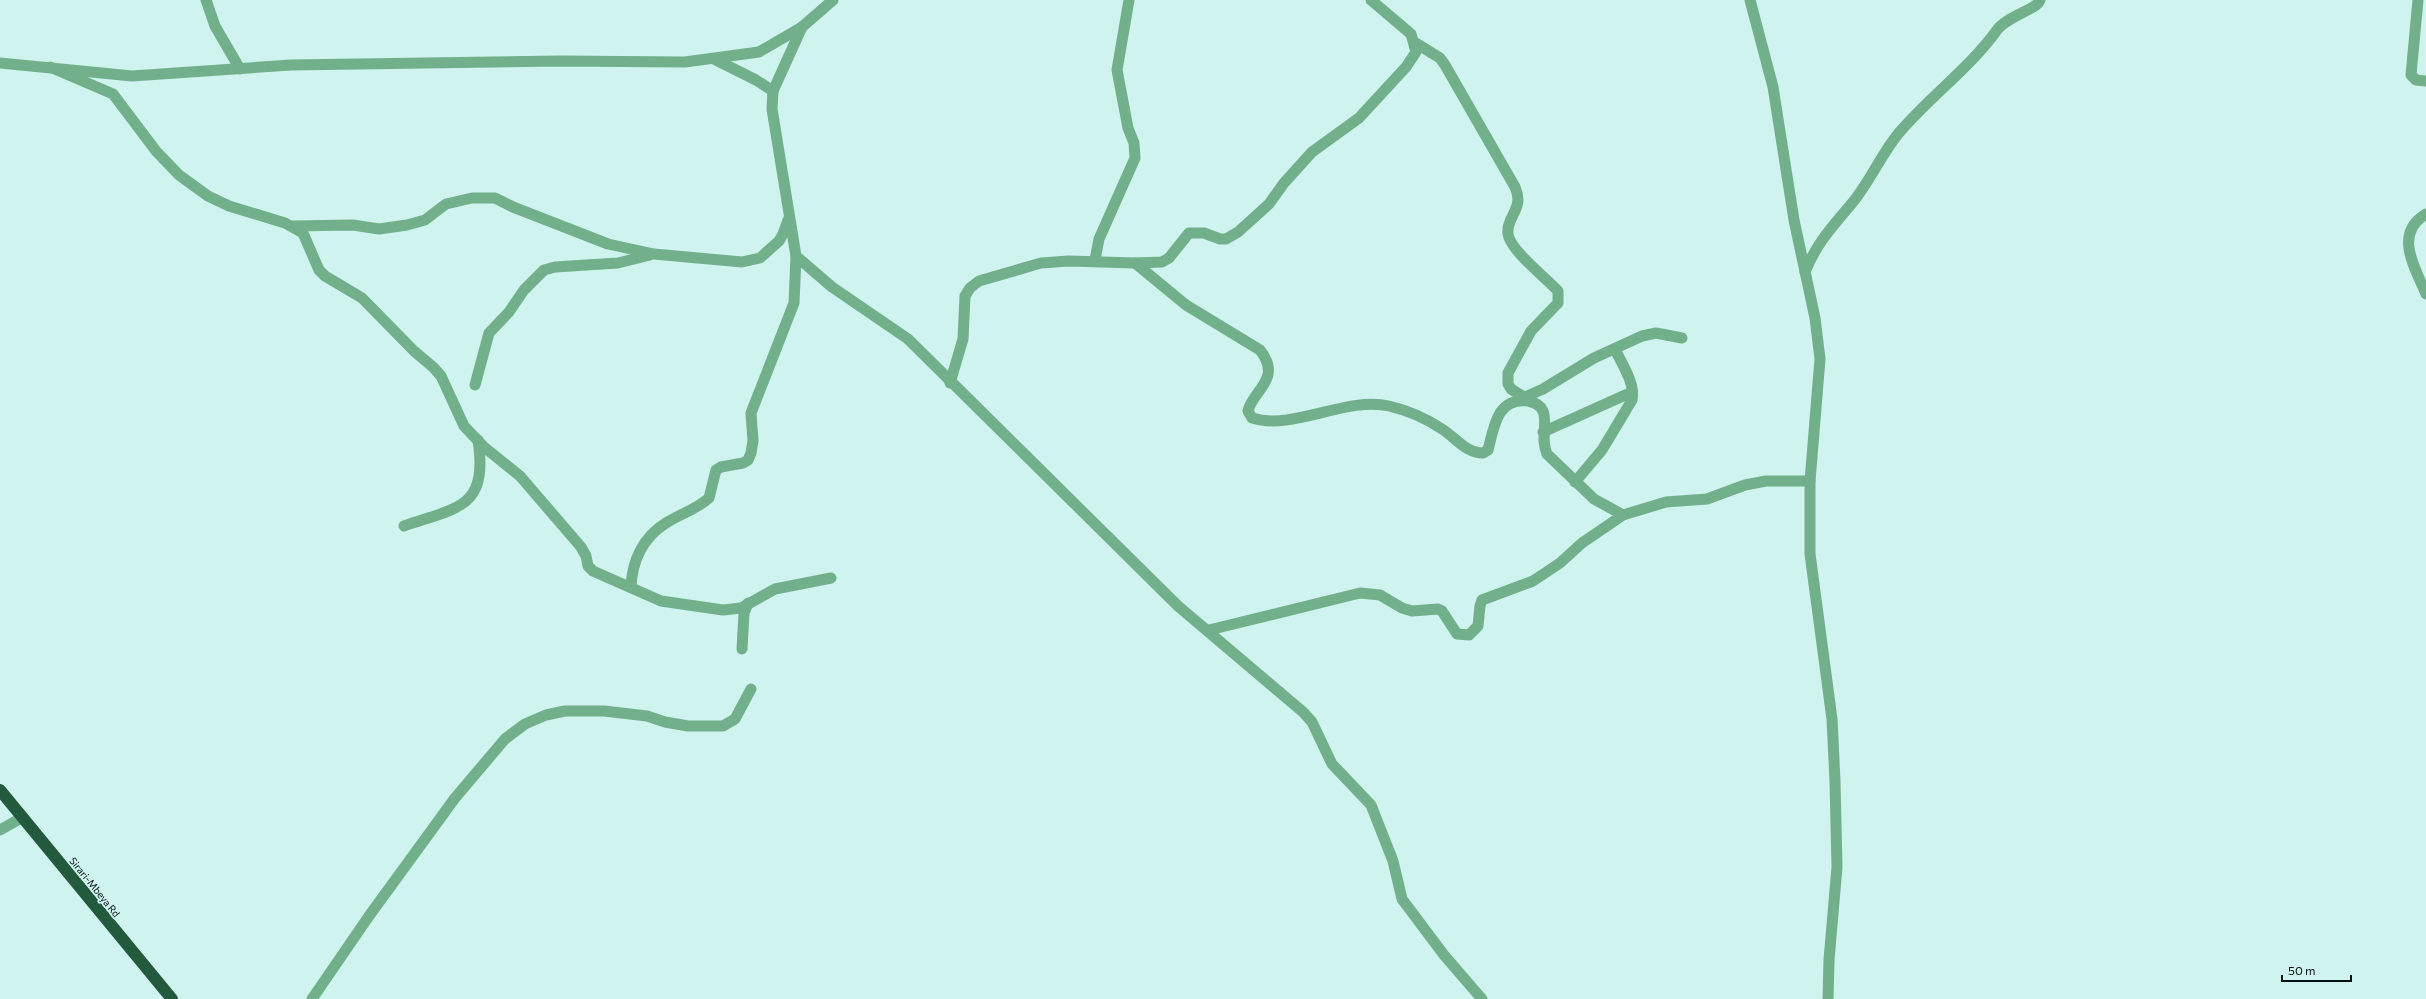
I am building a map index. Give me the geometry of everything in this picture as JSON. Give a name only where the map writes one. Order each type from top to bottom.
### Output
[{"type":"highway","name":"Sirari-Mbeya Rd","points":[[0,790],[172,999]]},
{"type":"street","points":[[206,0],[215,26],[240,69]]},
{"type":"street","points":[[0,63],[132,76],[290,65],[410,62],[685,62],[759,52],[802,27],[833,0]]},
{"type":"street","points":[[1095,260],[1099,239],[1135,158],[1117,70],[1129,0]]},
{"type":"street","points":[[950,383],[963,339],[966,296],[970,288],[979,281],[1035,265],[1095,260],[1154,264],[1169,258],[1189,233],[1204,233],[1220,239],[1226,239],[1238,232],[1269,204],[1284,183],[1312,152],[1359,118],[1395,81],[1415,55],[1414,42],[1411,34],[1371,0]]},
{"type":"street","points":[[1750,0],[1769,66],[1794,220],[1815,318],[1820,359],[1810,481],[1810,554],[1832,719],[1835,781],[1837,867],[1829,960],[1828,999]]},
{"type":"street","points":[[1805,272],[1814,250],[1824,234],[1853,201],[1881,157],[1899,133],[1981,52],[2006,20],[2036,6],[2040,0]]},
{"type":"street","points":[[2418,0],[2411,75],[2416,80],[2426,81]]},
{"type":"street","points":[[631,587],[633,566],[639,551],[651,536],[666,523],[709,498],[716,470],[721,467],[743,463],[748,460],[753,441],[751,413],[794,303],[796,256],[772,109],[773,92],[802,27]]},
{"type":"street","points":[[1414,42],[1440,58],[1474,112],[1518,193],[1518,205],[1508,232],[1511,242],[1549,281],[1559,295],[1558,303],[1531,331],[1508,373],[1509,386],[1543,410],[1544,445],[1547,454],[1594,499],[1623,515]]},
{"type":"street","points":[[714,59],[756,80],[773,92]]},
{"type":"street","points":[[50,67],[113,94],[156,151],[179,175],[208,196],[229,206],[292,226],[353,225],[379,229],[407,225],[425,220],[446,204],[489,197],[498,199],[513,207],[608,244],[654,254],[752,262],[760,258],[779,241],[789,217]]},
{"type":"street","points":[[2426,214],[2414,223],[2408,238],[2411,257],[2426,294]]},
{"type":"street","points":[[292,226],[307,239],[319,270],[325,276],[362,298],[441,376],[461,420],[478,440],[520,476],[551,510],[581,547],[589,568],[661,601],[734,610],[775,589],[831,578]]},
{"type":"street","points":[[474,385],[489,333],[509,312],[524,290],[544,270],[555,266],[618,263],[654,254]]},
{"type":"street","points":[[796,256],[832,287],[908,339],[950,383],[1028,456],[1134,564],[1178,606],[1304,712],[1312,722],[1332,764],[1371,805],[1393,861],[1402,899],[1444,955],[1482,999]]},
{"type":"street","points":[[1135,263],[1186,305],[1260,350],[1265,356],[1268,373],[1262,390],[1249,406],[1248,411],[1252,418],[1268,420],[1349,406],[1388,406],[1430,422],[1443,429],[1469,451],[1483,453],[1488,450],[1500,411],[1512,402],[1529,399],[1594,358],[1652,333],[1682,338]]},
{"type":"street","points":[[1575,482],[1602,450],[1632,400],[1632,392],[1615,349]]},
{"type":"street","points":[[1543,432],[1632,392]]},
{"type":"street","points":[[404,526],[462,505],[472,497],[481,473],[478,440]]},
{"type":"street","points":[[1208,630],[1287,612],[1350,594],[1370,593],[1380,595],[1402,608],[1412,611],[1438,609],[1442,611],[1458,634],[1469,635],[1478,626],[1482,600],[1533,582],[1560,564],[1582,543],[1623,515],[1666,502],[1707,499],[1745,485],[1766,481],[1810,481]]},
{"type":"street","points":[[742,649],[744,613],[748,603]]},
{"type":"street","points":[[312,999],[369,916],[455,798],[505,740],[525,724],[546,715],[565,711],[604,710],[647,716],[665,722],[688,726],[723,726],[735,719],[750,689]]},
{"type":"street","points":[[0,830],[23,817]]}]
